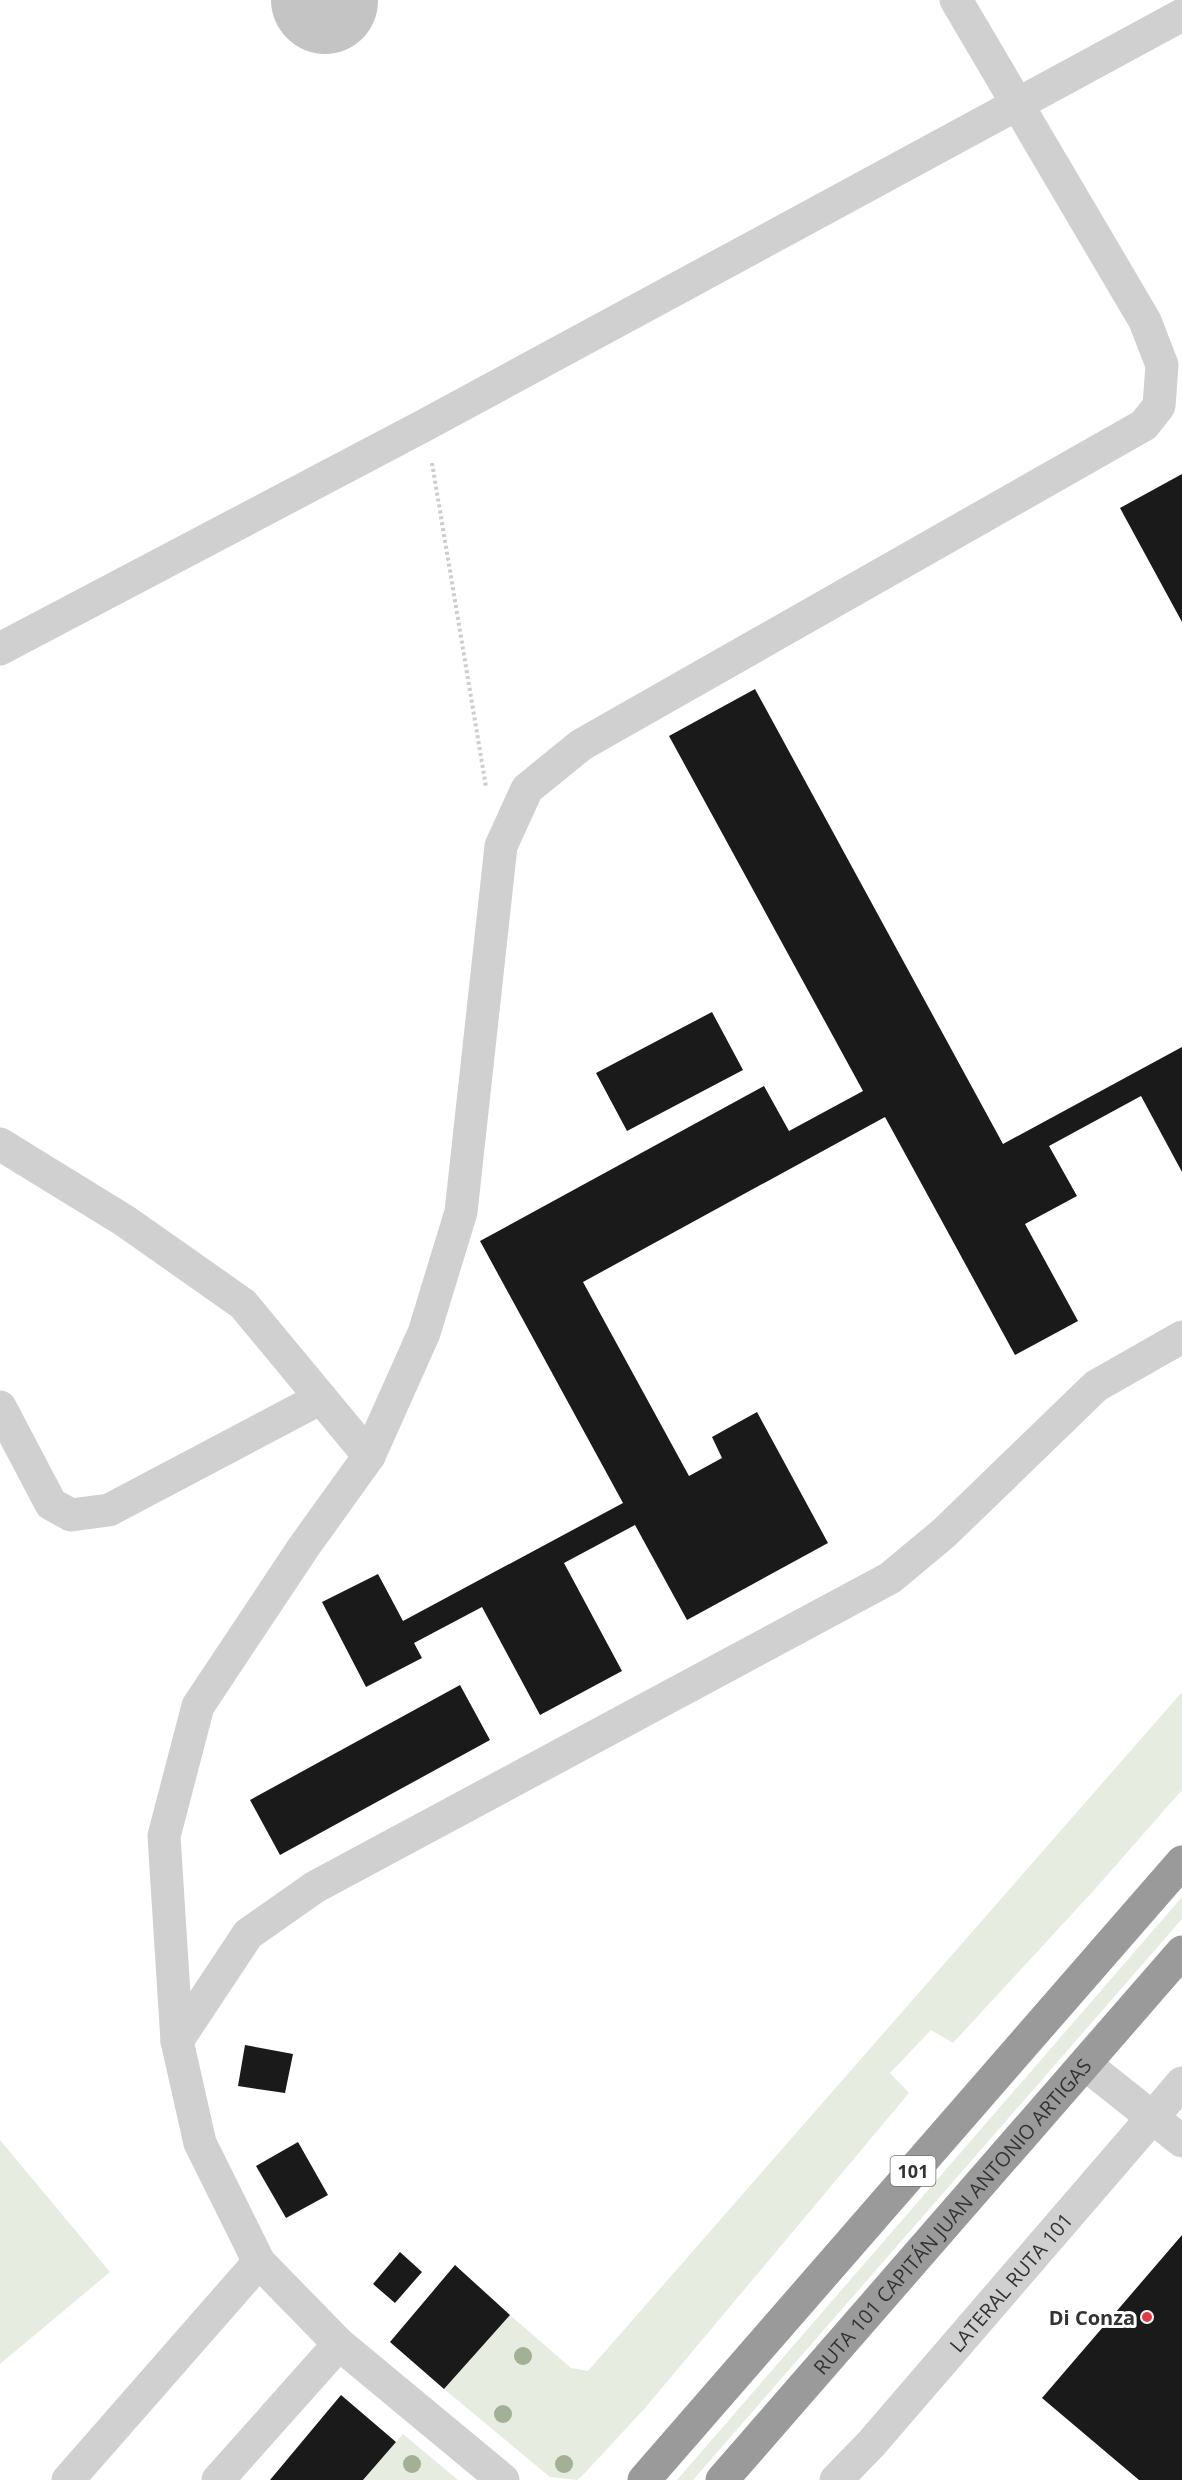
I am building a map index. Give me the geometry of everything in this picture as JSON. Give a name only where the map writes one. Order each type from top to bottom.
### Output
[{"type":"highway","name":"101","points":[[644,2480],[1182,1863]]},
{"type":"highway","name":"RUTA 101 CAPITÁN JUAN ANTONIO ARTIGAS","points":[[722,2480],[1182,1952]]},
{"type":"street","points":[[503,2480],[339,2344],[259,2262],[200,2143],[177,2041],[164,1836],[198,1706],[303,1548],[369,1456],[424,1333],[461,1212],[501,846],[527,789],[581,745],[1144,425],[1160,406],[1172,362],[1015,104],[956,0]]},
{"type":"street","points":[[0,649],[425,425],[1182,15]]},
{"type":"street","points":[[0,1144],[126,1221],[243,1304],[369,1456]]},
{"type":"street","points":[[177,2041],[248,1934],[267,1920],[315,1887],[890,1578],[944,1533],[1096,1386],[1182,1337]]},
{"type":"street","points":[[0,1407],[51,1504],[71,1515],[109,1510],[321,1398]]},
{"type":"street","points":[[1085,2064],[1154,2116],[1182,2141]]},
{"type":"street","name":"LATERAL RUTA 101","points":[[836,2480],[1182,2083]]},
{"type":"street","points":[[68,2480],[259,2262]]},
{"type":"street","points":[[218,2480],[339,2344]]},
{"type":"path","points":[[425,425],[488,798],[512,823]]},
{"type":"shaded area","points":[[1182,1692],[1182,1790],[1095,1889],[953,2043],[931,2030],[890,2073],[909,2093],[645,2408],[582,2476],[577,2480],[550,2477],[444,2389],[510,2315],[571,2368],[588,2371]]},
{"type":"shaded area","points":[[1182,1897],[1182,1919],[693,2480],[677,2480]]},
{"type":"shaded area","points":[[0,2140],[110,2272],[0,2364]]},
{"type":"shaded area","points":[[403,2434],[458,2480],[363,2480]]},
{"type":"building","points":[[1182,474],[1182,622],[1120,508]]},
{"type":"building","points":[[755,689],[1003,1144],[1182,1047],[1182,1172],[1141,1096],[1049,1146],[1077,1196],[1025,1224],[1078,1321],[1015,1355],[885,1117],[583,1282],[689,1476],[722,1458],[712,1437],[757,1412],[828,1543],[687,1620],[635,1525],[564,1563],[622,1671],[540,1715],[482,1607],[414,1643],[422,1658],[366,1687],[322,1602],[378,1574],[403,1621],[623,1503],[480,1241],[764,1086],[789,1131],[863,1091],[669,736]]},
{"type":"building","points":[[712,1012],[743,1070],[627,1131],[596,1073]]},
{"type":"building","points":[[460,1685],[490,1740],[280,1855],[250,1800]]},
{"type":"building","points":[[245,2045],[293,2054],[285,2093],[238,2086]]},
{"type":"building","points":[[298,2142],[328,2195],[286,2218],[256,2166]]},
{"type":"building","name":"Di Conza","points":[[1182,2235],[1182,2480],[1139,2480],[1042,2398]]},
{"type":"building","points":[[400,2252],[422,2272],[395,2303],[373,2284]]},
{"type":"building","points":[[455,2265],[510,2315],[444,2389],[390,2342]]},
{"type":"building","points":[[341,2395],[396,2442],[363,2480],[270,2480]]},
{"type":"place","name":"Di Conza","points":[[1147,2317]]}]
